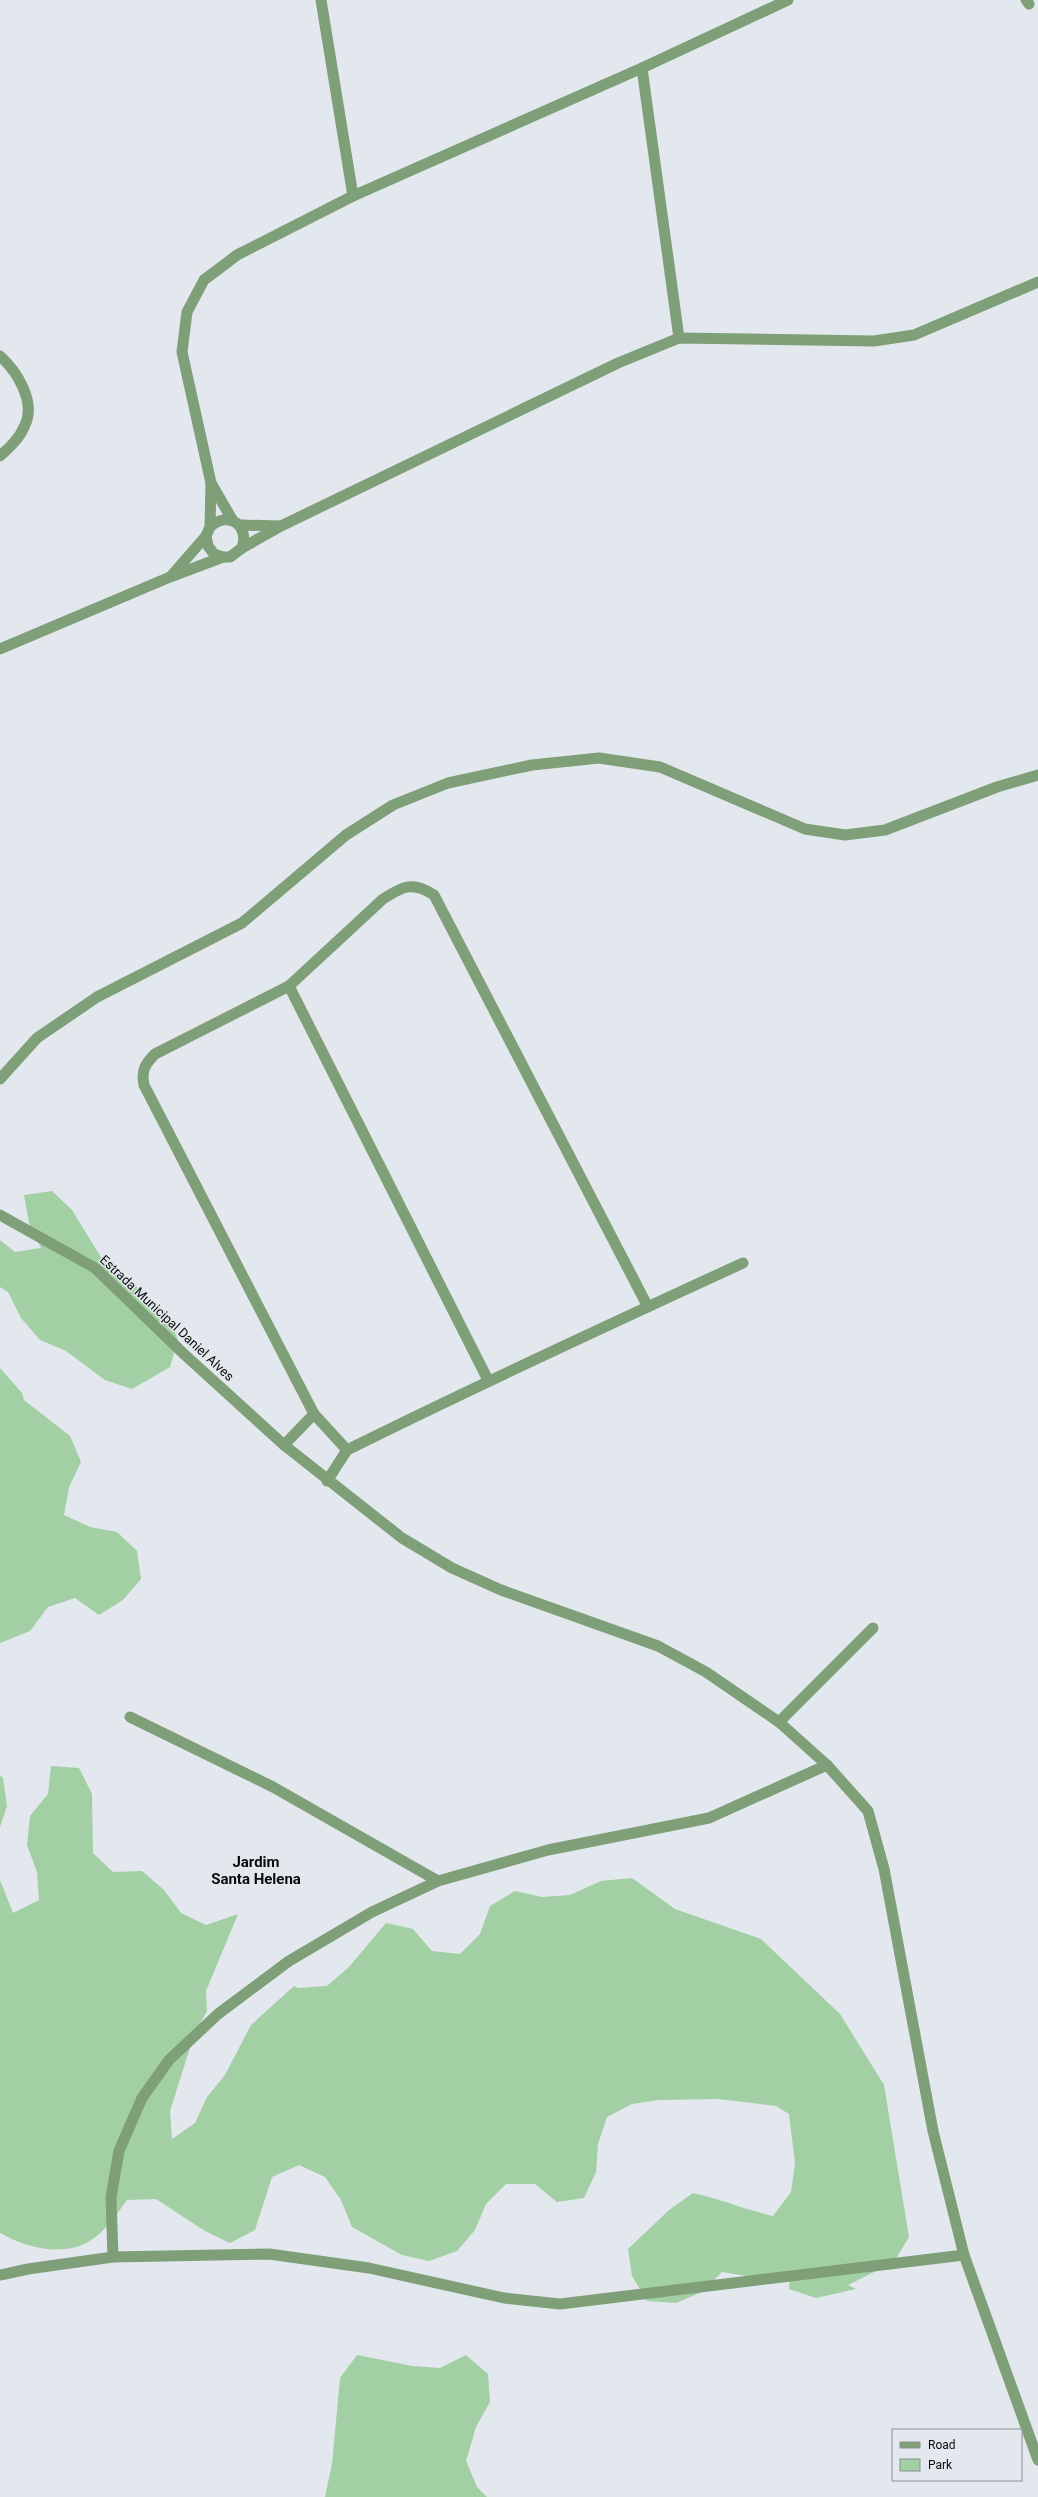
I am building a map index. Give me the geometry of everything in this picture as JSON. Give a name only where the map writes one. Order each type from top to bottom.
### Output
[{"type":"street","points":[[321,0],[353,196]]},
{"type":"street","points":[[788,0],[642,68],[353,196],[236,254],[204,280],[187,312],[182,352],[211,483],[208,546],[214,554],[223,557],[230,557],[242,548],[281,526],[618,363],[679,338],[874,341],[900,337],[921,332],[1038,282]]},
{"type":"street","points":[[642,68],[679,338]]},
{"type":"street","points":[[0,356],[10,364],[21,382],[28,406],[26,424],[14,443],[0,456]]},
{"type":"street","points":[[211,483],[244,533],[242,548]]},
{"type":"street","points":[[170,577],[216,521],[224,519],[236,523],[281,526]]},
{"type":"street","points":[[0,649],[170,577],[223,557]]},
{"type":"street","points":[[0,1079],[37,1038],[97,997],[242,923],[346,835],[393,805],[448,783],[532,765],[599,758],[660,766],[805,828],[845,835],[885,830],[997,787],[1038,775]]},
{"type":"street","points":[[347,1450],[314,1414],[144,1085],[142,1074],[146,1063],[155,1054],[289,986],[383,899],[398,889],[411,886],[422,888],[434,895],[648,1307]]},
{"type":"street","points":[[289,986],[488,1380]]},
{"type":"street","name":"Estrada Municipal Daniel Alves","points":[[0,1215],[95,1268],[186,1355],[284,1445],[327,1481],[402,1538],[452,1568],[501,1590],[658,1646],[706,1672],[779,1722],[827,1765],[868,1811],[882,1862],[933,2131],[964,2255],[1038,2460]]},
{"type":"street","points":[[327,1481],[347,1450],[488,1380],[742,1263]]},
{"type":"street","points":[[284,1445],[314,1414]]},
{"type":"street","points":[[779,1722],[873,1628]]},
{"type":"street","points":[[130,1717],[273,1786],[438,1881]]},
{"type":"street","points":[[113,2257],[111,2197],[119,2151],[142,2098],[169,2060],[218,2014],[289,1961],[372,1912],[438,1881],[548,1850],[709,1818],[827,1765]]},
{"type":"street","points":[[0,2275],[28,2269],[113,2257],[269,2254],[369,2268],[504,2298],[560,2304],[964,2255]]},
{"type":"green space","points":[[52,1191],[72,1210],[102,1259],[147,1295],[167,1314],[178,1340],[170,1367],[132,1389],[105,1380],[66,1351],[40,1340],[21,1318],[8,1292],[0,1287],[0,1240],[15,1252],[41,1248],[29,1223],[24,1195]]},
{"type":"green space","points":[[0,1368],[22,1393],[24,1400],[70,1436],[81,1462],[69,1487],[64,1515],[90,1527],[117,1532],[137,1551],[141,1579],[123,1600],[99,1615],[75,1598],[48,1607],[30,1631],[0,1643]]},
{"type":"green space","points":[[51,1766],[79,1768],[92,1794],[93,1853],[113,1872],[142,1871],[164,1890],[181,1913],[206,1925],[238,1914],[206,1991],[207,2011],[195,2032],[170,2111],[172,2139],[195,2123],[207,2097],[225,2075],[251,2025],[294,1986],[298,1988],[327,1986],[349,1967],[386,1923],[413,1929],[432,1951],[460,1954],[480,1934],[490,1906],[515,1891],[542,1897],[570,1895],[601,1881],[632,1878],[675,1909],[761,1939],[840,2014],[884,2085],[909,2237],[894,2262],[848,2285],[856,2289],[816,2298],[789,2289],[790,2280],[777,2281],[722,2272],[702,2292],[676,2303],[647,2301],[632,2276],[628,2249],[669,2210],[693,2193],[773,2216],[791,2192],[795,2163],[789,2114],[776,2106],[718,2099],[659,2100],[632,2104],[607,2117],[598,2144],[596,2172],[584,2198],[557,2202],[535,2184],[506,2184],[486,2204],[475,2230],[457,2251],[429,2261],[402,2255],[352,2227],[341,2200],[325,2177],[299,2165],[272,2177],[255,2230],[230,2243],[205,2231],[156,2199],[127,2200],[99,2234],[88,2242],[66,2249],[32,2246],[0,2233],[0,1880],[13,1913],[39,1900],[37,1872],[27,1845],[30,1816],[48,1794]]},
{"type":"green space","points":[[0,1775],[3,1778],[7,1806],[0,1827]]},
{"type":"green space","points":[[357,2355],[412,2366],[440,2368],[466,2355],[488,2374],[490,2402],[476,2427],[466,2461],[477,2487],[487,2497],[325,2497],[332,2464],[340,2378]]},
{"type":"district","name":"Jardim Santa Helena","points":[[256,1870]]}]
